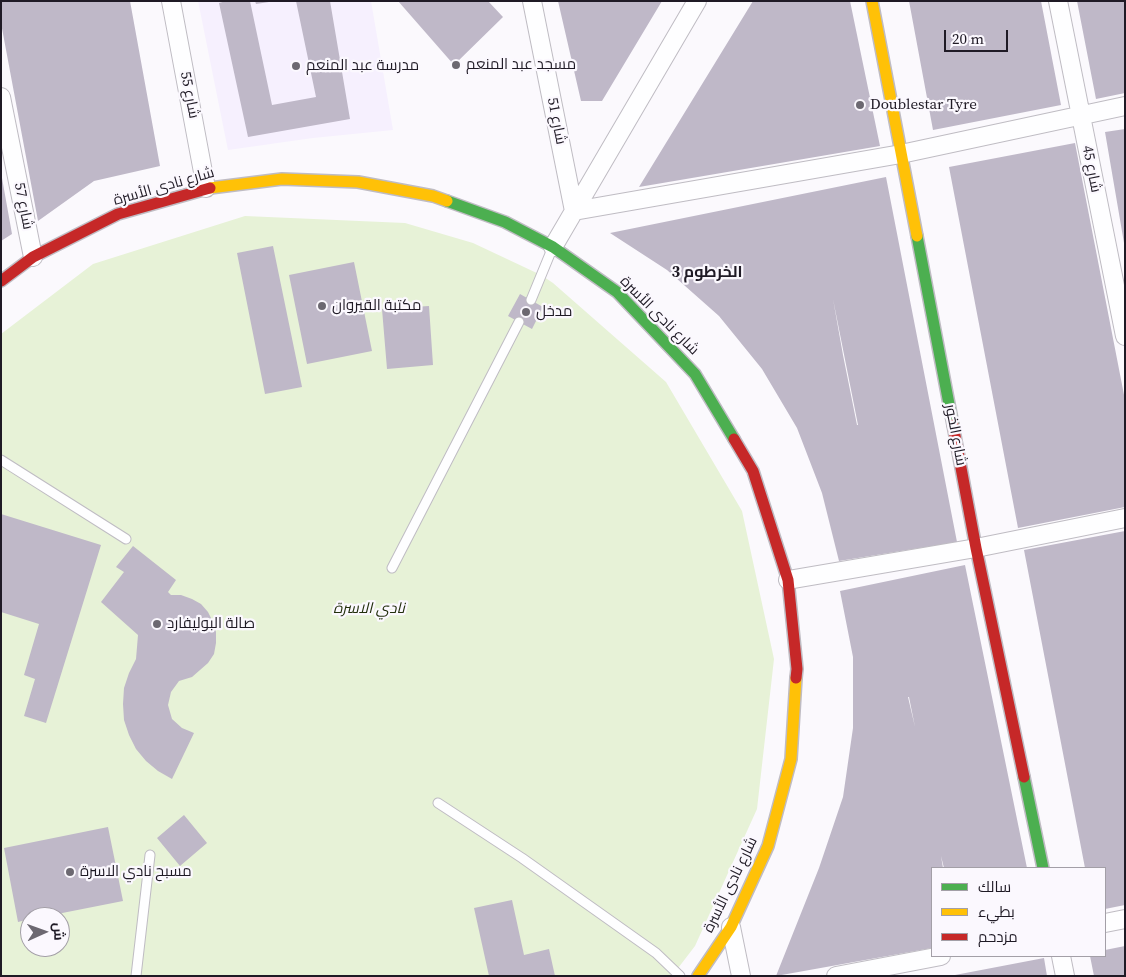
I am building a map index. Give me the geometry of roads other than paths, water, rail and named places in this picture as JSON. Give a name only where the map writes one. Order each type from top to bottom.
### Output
[{"type":"street","name":"شارع 55","points":[[171,1],[206,188]]},
{"type":"street","name":"شارع 51","points":[[532,1],[574,211]]},
{"type":"street","points":[[553,247],[697,1]]},
{"type":"street","name":"شارع الخور","points":[[872,1],[976,548],[1043,867]]},
{"type":"street","name":"شارع 45","points":[[1058,1],[1125,336]]},
{"type":"street","name":"شارع 57","points":[[1,97],[33,257]]},
{"type":"street","points":[[574,211],[901,154],[1125,106]]},
{"type":"street","name":"شارع نادى الأسرة","points":[[1,281],[33,257],[118,214],[206,188],[282,179],[358,182],[433,196],[505,222],[553,247],[617,292],[696,374],[754,471],[788,580],[798,669],[791,759],[768,846],[731,927],[698,976]]},
{"type":"street","points":[[788,580],[976,548],[1125,518]]},
{"type":"street","points":[[1106,923],[1125,919]]},
{"type":"street","points":[[731,927],[741,976]]},
{"type":"street","points":[[836,976],[936,957]]},
{"type":"street","points":[[1061,957],[1065,976]]},
{"type":"lane","points":[[530,300],[553,247]]},
{"type":"lane","points":[[392,568],[519,322]]},
{"type":"lane","points":[[1,460],[126,539]]},
{"type":"lane","points":[[438,803],[522,858],[656,953],[680,976]]},
{"type":"lane","points":[[136,976],[150,855]]},
{"type":"place","name":"مسجد عبد المنعم","points":[[456,65]]},
{"type":"place","name":"مدرسة عبد المنعم","points":[[296,66]]},
{"type":"place","name":"Doublestar Tyre","points":[[860,105]]},
{"type":"place","name":"مكتبة القيروان","points":[[322,306]]},
{"type":"place","name":"مدخل","points":[[526,312]]},
{"type":"place","name":"صالة البوليفارد","points":[[157,624]]},
{"type":"place","name":"مسبح نادي الاسرة","points":[[70,872]]},
{"type":"district","name":"الخرطوم 3","points":[[707,273]]},
{"type":"park label","name":"نادي الاسرة","points":[[369,609]]}]
